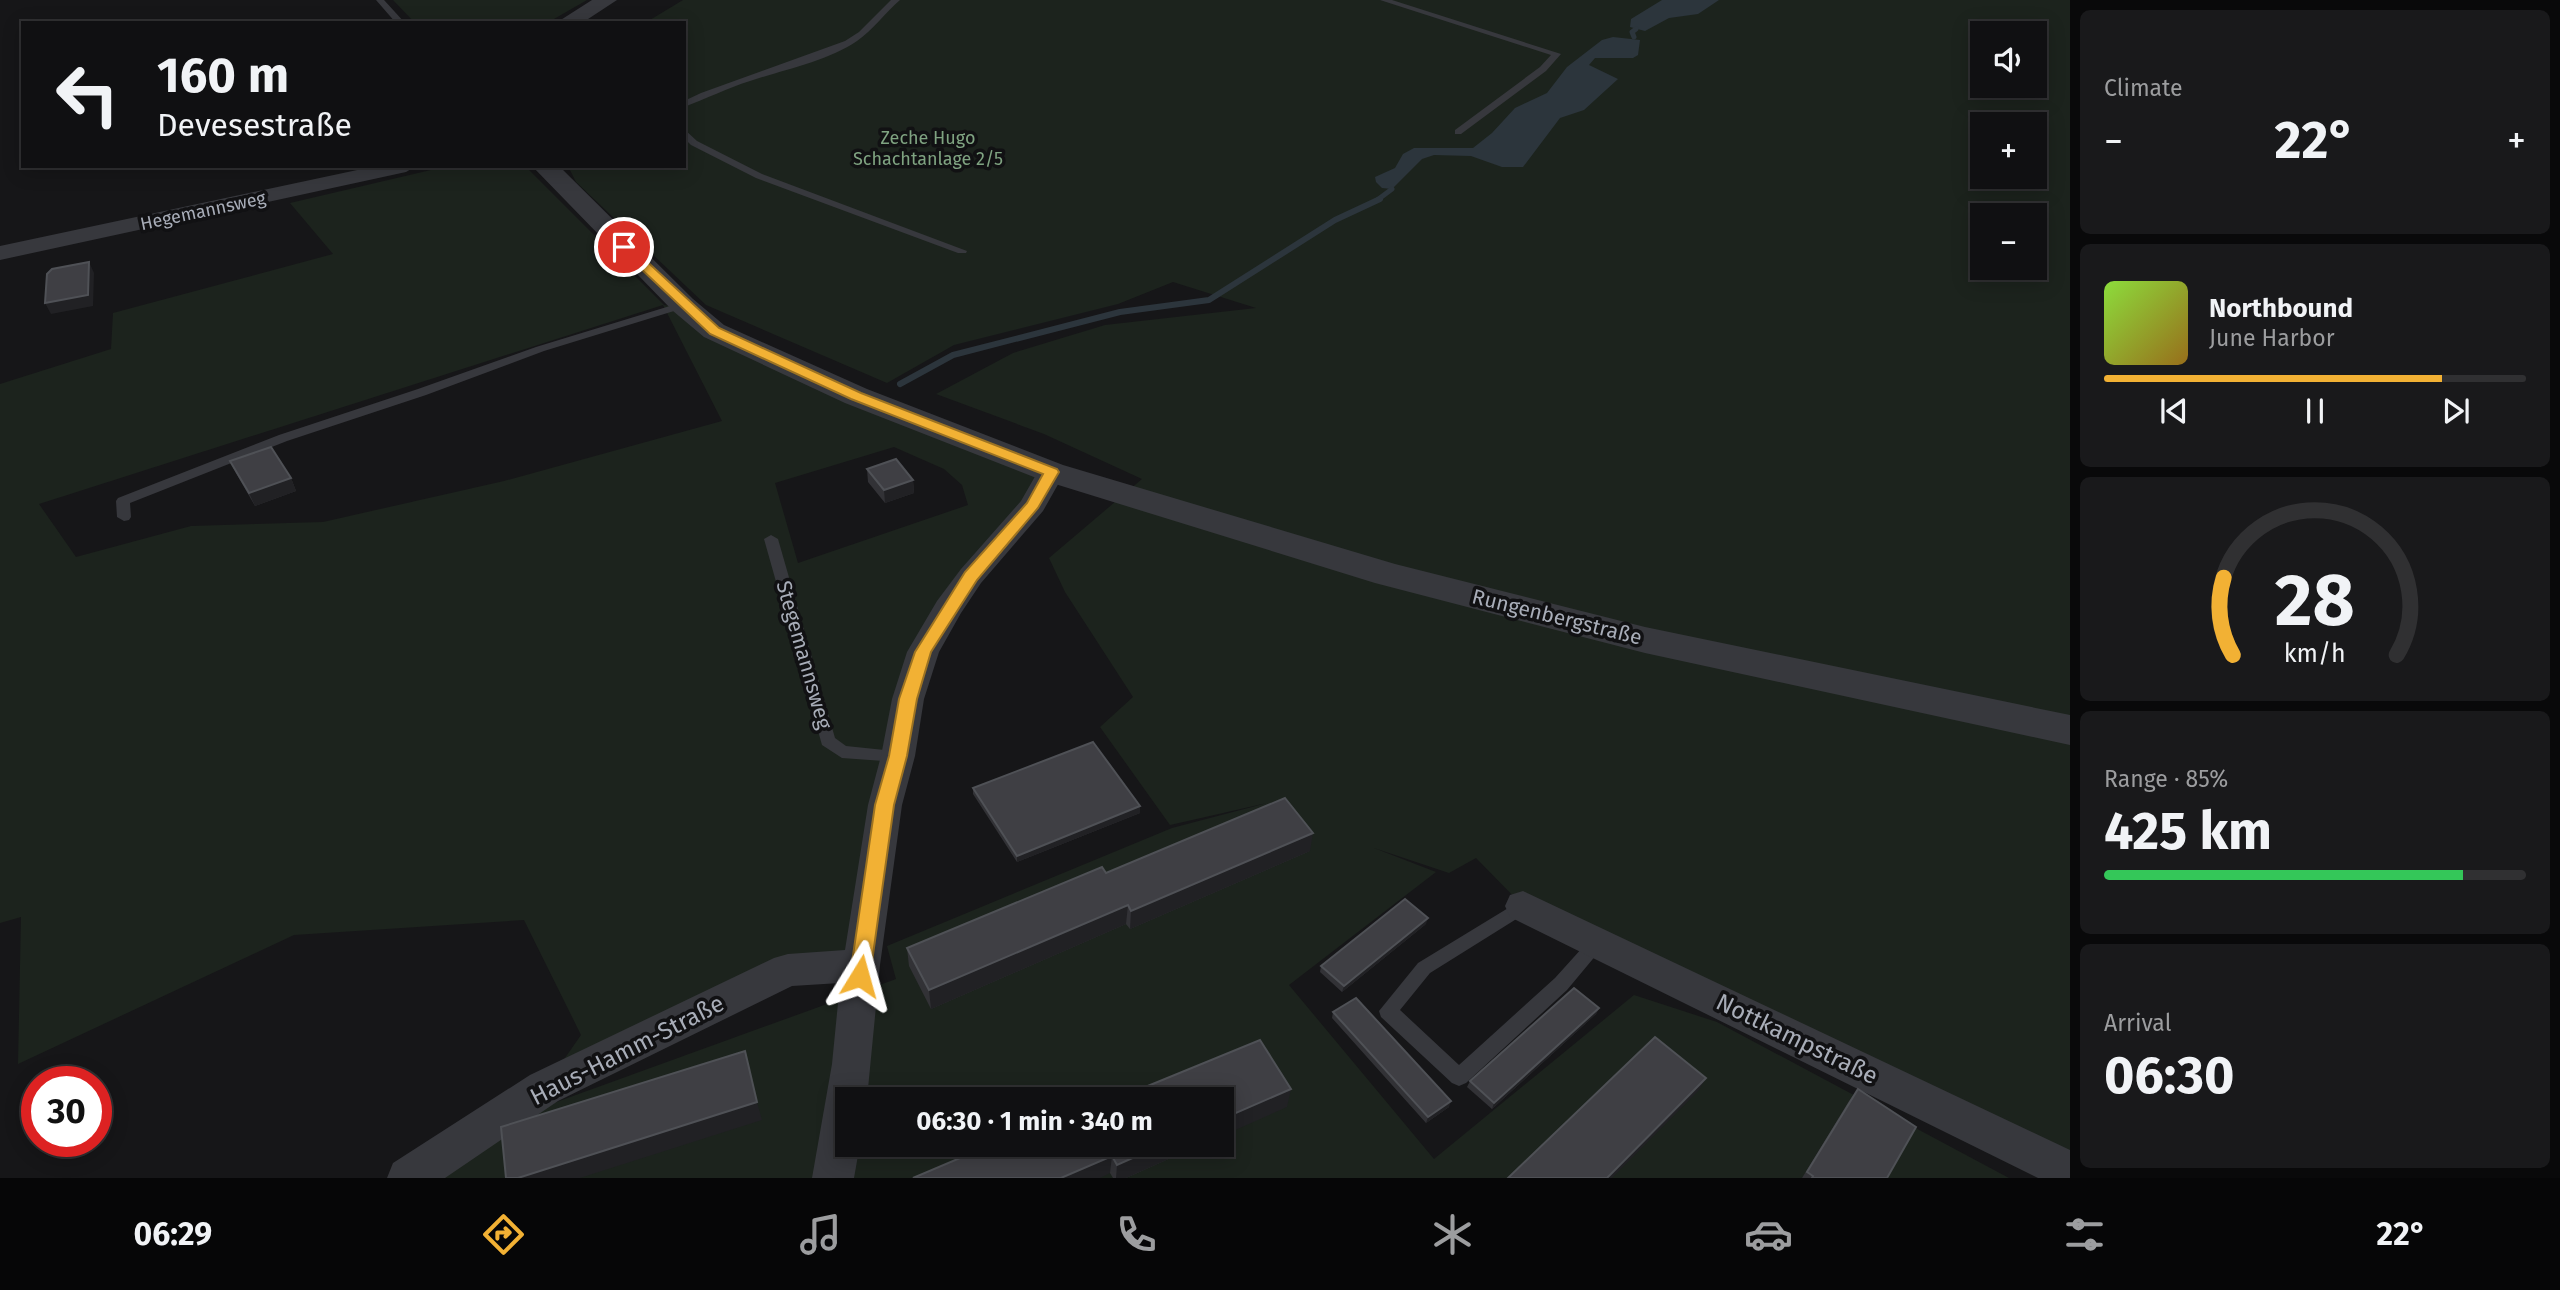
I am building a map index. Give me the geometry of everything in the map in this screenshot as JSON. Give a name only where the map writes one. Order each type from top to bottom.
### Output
[{"type":"street","points":[[570,21],[607,0]]},
{"type":"street","name":"Hegemannsweg","points":[[0,253],[397,168]]},
{"type":"street","name":"Rungenbergstraße","points":[[546,168],[683,305],[714,331],[856,396],[1051,472],[1388,573],[1645,640],[2070,730]]},
{"type":"street","points":[[833,1178],[852,1064],[861,965],[885,805],[898,756],[908,699],[923,652],[971,576],[1033,505],[1051,472]]},
{"type":"street","name":"Nottkampstraße","points":[[1523,905],[2070,1172]]},
{"type":"street","name":"Haus-Hamm-Straße","points":[[408,1178],[544,1088],[789,970],[861,965]]},
{"type":"lane","points":[[380,0],[399,21]]},
{"type":"lane","points":[[686,103],[715,90],[824,54],[852,41],[872,26],[885,6],[893,0]]},
{"type":"lane","points":[[1384,0],[1557,54],[1543,69],[1458,132]]},
{"type":"lane","points":[[686,134],[694,143],[759,176],[962,251]]},
{"type":"lane","points":[[124,517],[123,501],[283,438],[540,349],[683,305]]},
{"type":"lane","name":"Stegemannsweg","points":[[771,539],[828,741],[842,752],[898,756]]},
{"type":"lane","points":[[1523,905],[1424,968],[1388,1012],[1459,1077],[1561,984],[1598,942]]},
{"type":"green space","points":[[393,0],[587,0],[550,21],[413,21]]},
{"type":"green space","name":"Zeche Hugo Schachtanlage 2/5","points":[[683,0],[2070,0],[2070,1172],[1523,906],[1476,858],[1449,873],[1374,848],[1436,872],[1289,985],[1434,1159],[1634,995],[1717,1022],[2009,1178],[442,1178],[529,1112],[896,979],[887,946],[1172,828],[1267,803],[1170,825],[1100,727],[1133,697],[1065,592],[1049,558],[1142,479],[1044,434],[936,394],[1013,353],[1105,325],[1256,308],[1173,282],[1118,304],[954,345],[887,383],[706,305],[576,182],[569,168],[686,168],[686,21],[648,21]]},
{"type":"green space","points":[[439,168],[527,168],[664,305],[676,307],[1051,472],[923,652],[861,965],[788,970],[544,1088],[581,1035],[524,920],[294,935],[18,1064],[21,917],[0,923],[0,384],[111,349],[113,313],[333,254],[290,203]],"holes":[[[663,305],[722,421],[504,481],[323,522],[191,526],[76,557],[39,504]],[[894,447],[944,469],[962,485],[968,505],[798,563],[775,483]]]},
{"type":"shaded area","points":[[1662,0],[1719,0],[1698,14],[1669,18],[1645,31],[1630,27],[1631,19]]},
{"type":"shaded area","points":[[1613,37],[1640,40],[1638,55],[1633,58],[1595,58],[1589,65],[1618,79],[1584,110],[1560,118],[1523,167],[1502,167],[1471,156],[1434,155],[1422,159],[1392,189],[1382,188],[1376,182],[1375,177],[1395,168],[1403,154],[1414,148],[1473,148],[1492,133],[1515,108],[1547,93],[1567,67],[1602,40]]},
{"type":"building","points":[[89,262],[88,295],[45,303],[47,274],[52,269]]},
{"type":"building","points":[[271,447],[291,478],[249,493],[230,461]]},
{"type":"building","points":[[896,459],[913,480],[884,490],[867,469]]},
{"type":"building","points":[[1093,742],[1140,806],[1017,856],[973,788]]},
{"type":"building","points":[[1285,798],[1313,833],[1131,911],[1128,905],[929,990],[907,948],[1102,867],[1106,873]]},
{"type":"building","points":[[1405,899],[1428,918],[1344,986],[1321,966]]},
{"type":"building","points":[[1574,988],[1599,1008],[1494,1103],[1470,1081]]},
{"type":"building","points":[[1356,998],[1451,1101],[1428,1117],[1333,1012]]},
{"type":"building","points":[[1655,1037],[1706,1078],[1607,1178],[1508,1178]]},
{"type":"building","points":[[1260,1040],[1291,1089],[1234,1114],[1234,1087],[1145,1087]]},
{"type":"building","points":[[745,1051],[757,1102],[518,1178],[506,1178],[501,1127]]},
{"type":"building","points":[[1858,1089],[1916,1127],[1887,1178],[1812,1178],[1807,1172]]},
{"type":"building","points":[[962,1157],[1110,1157],[1061,1178],[913,1178]]},
{"type":"building","points":[[1113,1157],[1135,1157],[1117,1165]]},
{"type":"waterway","points":[[1634,37],[1632,32],[1636,29]]},
{"type":"waterway","points":[[1376,201],[1392,189]]},
{"type":"waterway","points":[[900,384],[953,355],[1120,312],[1209,300],[1335,220],[1376,201]]},
{"type":"route","points":[[624,247],[683,305],[714,331],[856,396],[1051,472],[1033,505],[971,576],[948,608],[923,652],[908,699],[898,756],[885,805],[860,976]]}]
